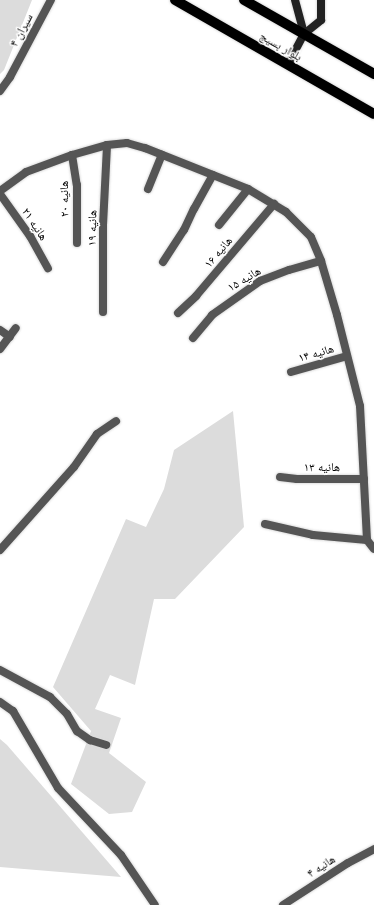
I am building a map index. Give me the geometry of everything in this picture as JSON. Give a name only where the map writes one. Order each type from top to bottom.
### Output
[{"type":"main road","name":"بلوار بسیج","points":[[175,0],[374,114]]},
{"type":"main road","points":[[295,0],[304,34]]},
{"type":"main road","points":[[288,64],[304,34],[321,20],[321,0]]},
{"type":"main road","name":"بلوار بسیج","points":[[250,1],[374,74]]},
{"type":"street","name":"سیران ۴","points":[[0,90],[10,77],[51,0]]},
{"type":"street","points":[[0,191],[26,172],[72,155],[107,145],[127,143],[162,155],[248,189],[286,212],[311,237],[321,262],[338,315],[360,406],[367,540],[374,549]]},
{"type":"street","name":"هانیه ۱۹","points":[[103,312],[103,225],[107,145]]},
{"type":"street","name":"هانیه ۲۰","points":[[72,155],[77,185],[77,243]]},
{"type":"street","points":[[148,189],[162,155]]},
{"type":"street","points":[[163,262],[184,230],[213,175]]},
{"type":"street","points":[[218,225],[248,189]]},
{"type":"street","name":"هانیه ۲۱","points":[[0,194],[30,236],[48,268]]},
{"type":"street","name":"هانیه ۱۶","points":[[178,313],[196,296],[274,204]]},
{"type":"street","name":"هانیه ۱۵","points":[[193,338],[212,315],[260,281],[289,270],[321,262]]},
{"type":"street","points":[[0,349],[16,328]]},
{"type":"street","points":[[0,330],[10,337]]},
{"type":"street","name":"هانیه ۱۴","points":[[291,372],[347,356]]},
{"type":"street","points":[[0,550],[74,467],[97,434],[116,421]]},
{"type":"street","name":"هانیه ۱۳","points":[[280,478],[364,479]]},
{"type":"street","points":[[265,524],[313,536],[367,540]]},
{"type":"street","points":[[0,670],[50,697],[67,714],[77,731],[90,740],[106,745]]},
{"type":"street","points":[[0,702],[13,711],[58,788],[121,854],[155,905]]},
{"type":"street","name":"هانیه ۴","points":[[283,905],[348,863],[374,849]]},
{"type":"shaded area","points":[[0,0],[32,0],[4,70],[0,74]]},
{"type":"shaded area","points":[[233,411],[244,527],[175,599],[154,599],[135,685],[110,675],[95,709],[121,718],[109,753],[146,782],[132,812],[109,814],[71,784],[91,731],[53,687],[126,519],[146,527],[164,489],[174,450]]},
{"type":"shaded area","points":[[0,739],[7,745],[121,877],[0,867]]}]
